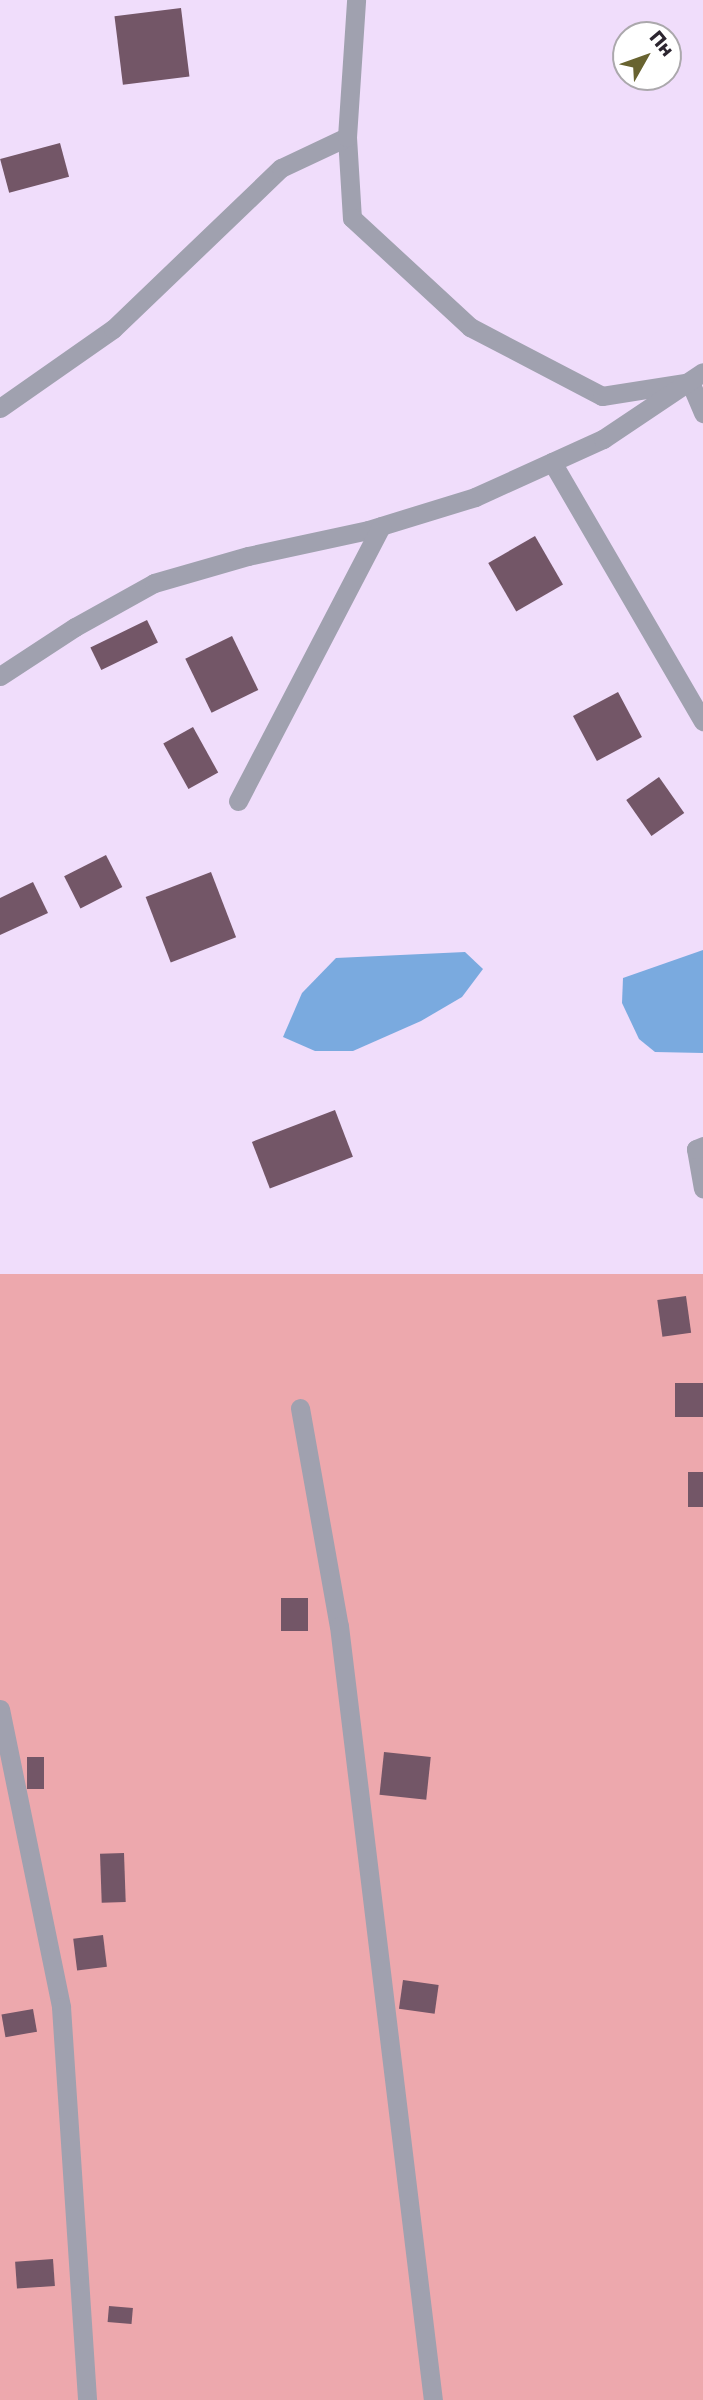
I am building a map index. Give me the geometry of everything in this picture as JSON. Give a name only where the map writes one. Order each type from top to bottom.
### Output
[{"type":"street","points":[[356,0],[348,137],[352,218],[470,327],[602,396],[697,377]]},
{"type":"street","points":[[0,408],[113,328],[281,168],[348,137]]},
{"type":"street","points":[[697,377],[703,412]]},
{"type":"street","points":[[0,676],[75,626],[154,583],[381,526],[475,497],[603,439],[697,377]]},
{"type":"street","points":[[552,462],[703,722]]},
{"type":"street","points":[[238,801],[381,526]]},
{"type":"street","points":[[699,1147],[703,1188]]},
{"type":"street","points":[[300,1408],[339,1626],[433,2400]]},
{"type":"street","points":[[0,1709],[61,2007],[87,2400]]},
{"type":"shaded area","points":[[0,1274],[703,1274],[703,2400],[0,2400]]},
{"type":"water","points":[[703,950],[703,1053],[655,1052],[639,1039],[622,1003],[623,978]]},
{"type":"water","points":[[465,952],[483,969],[462,997],[421,1021],[353,1051],[315,1051],[283,1037],[302,993],[336,958]]},
{"type":"building","points":[[181,8],[189,76],[123,85],[114,16]]},
{"type":"building","points":[[60,143],[69,177],[9,193],[0,159]]},
{"type":"building","points":[[535,536],[563,584],[516,611],[488,563]]},
{"type":"building","points":[[147,620],[158,642],[101,670],[90,648]]},
{"type":"building","points":[[232,636],[258,690],[212,713],[185,659]]},
{"type":"building","points":[[618,692],[642,737],[597,761],[573,716]]},
{"type":"building","points":[[193,727],[218,772],[188,789],[163,743]]},
{"type":"building","points":[[659,777],[684,813],[651,836],[626,800]]},
{"type":"building","points":[[106,855],[122,887],[80,908],[64,876]]},
{"type":"building","points":[[211,872],[236,937],[171,962],[146,897]]},
{"type":"building","points":[[33,882],[48,913],[0,935],[0,898]]},
{"type":"building","points":[[335,1110],[353,1157],[270,1189],[252,1142]]},
{"type":"building","points":[[686,1296],[691,1333],[662,1337],[657,1300]]},
{"type":"building","points":[[675,1383],[703,1383],[703,1417],[675,1417]]},
{"type":"building","points":[[688,1472],[703,1472],[703,1507],[688,1507]]},
{"type":"building","points":[[281,1598],[308,1598],[308,1631],[281,1631]]},
{"type":"building","points":[[384,1752],[431,1757],[426,1800],[380,1795]]},
{"type":"building","points":[[27,1757],[44,1757],[44,1789],[27,1789]]},
{"type":"building","points":[[124,1853],[126,1902],[102,1903],[100,1854]]},
{"type":"building","points":[[103,1935],[107,1967],[77,1970],[73,1939]]},
{"type":"building","points":[[403,1980],[439,1985],[435,2014],[399,2009]]},
{"type":"building","points":[[33,2009],[37,2032],[5,2037],[1,2015]]},
{"type":"building","points":[[53,2259],[55,2286],[17,2289],[15,2262]]},
{"type":"building","points":[[109,2306],[133,2308],[132,2324],[108,2322]]}]
